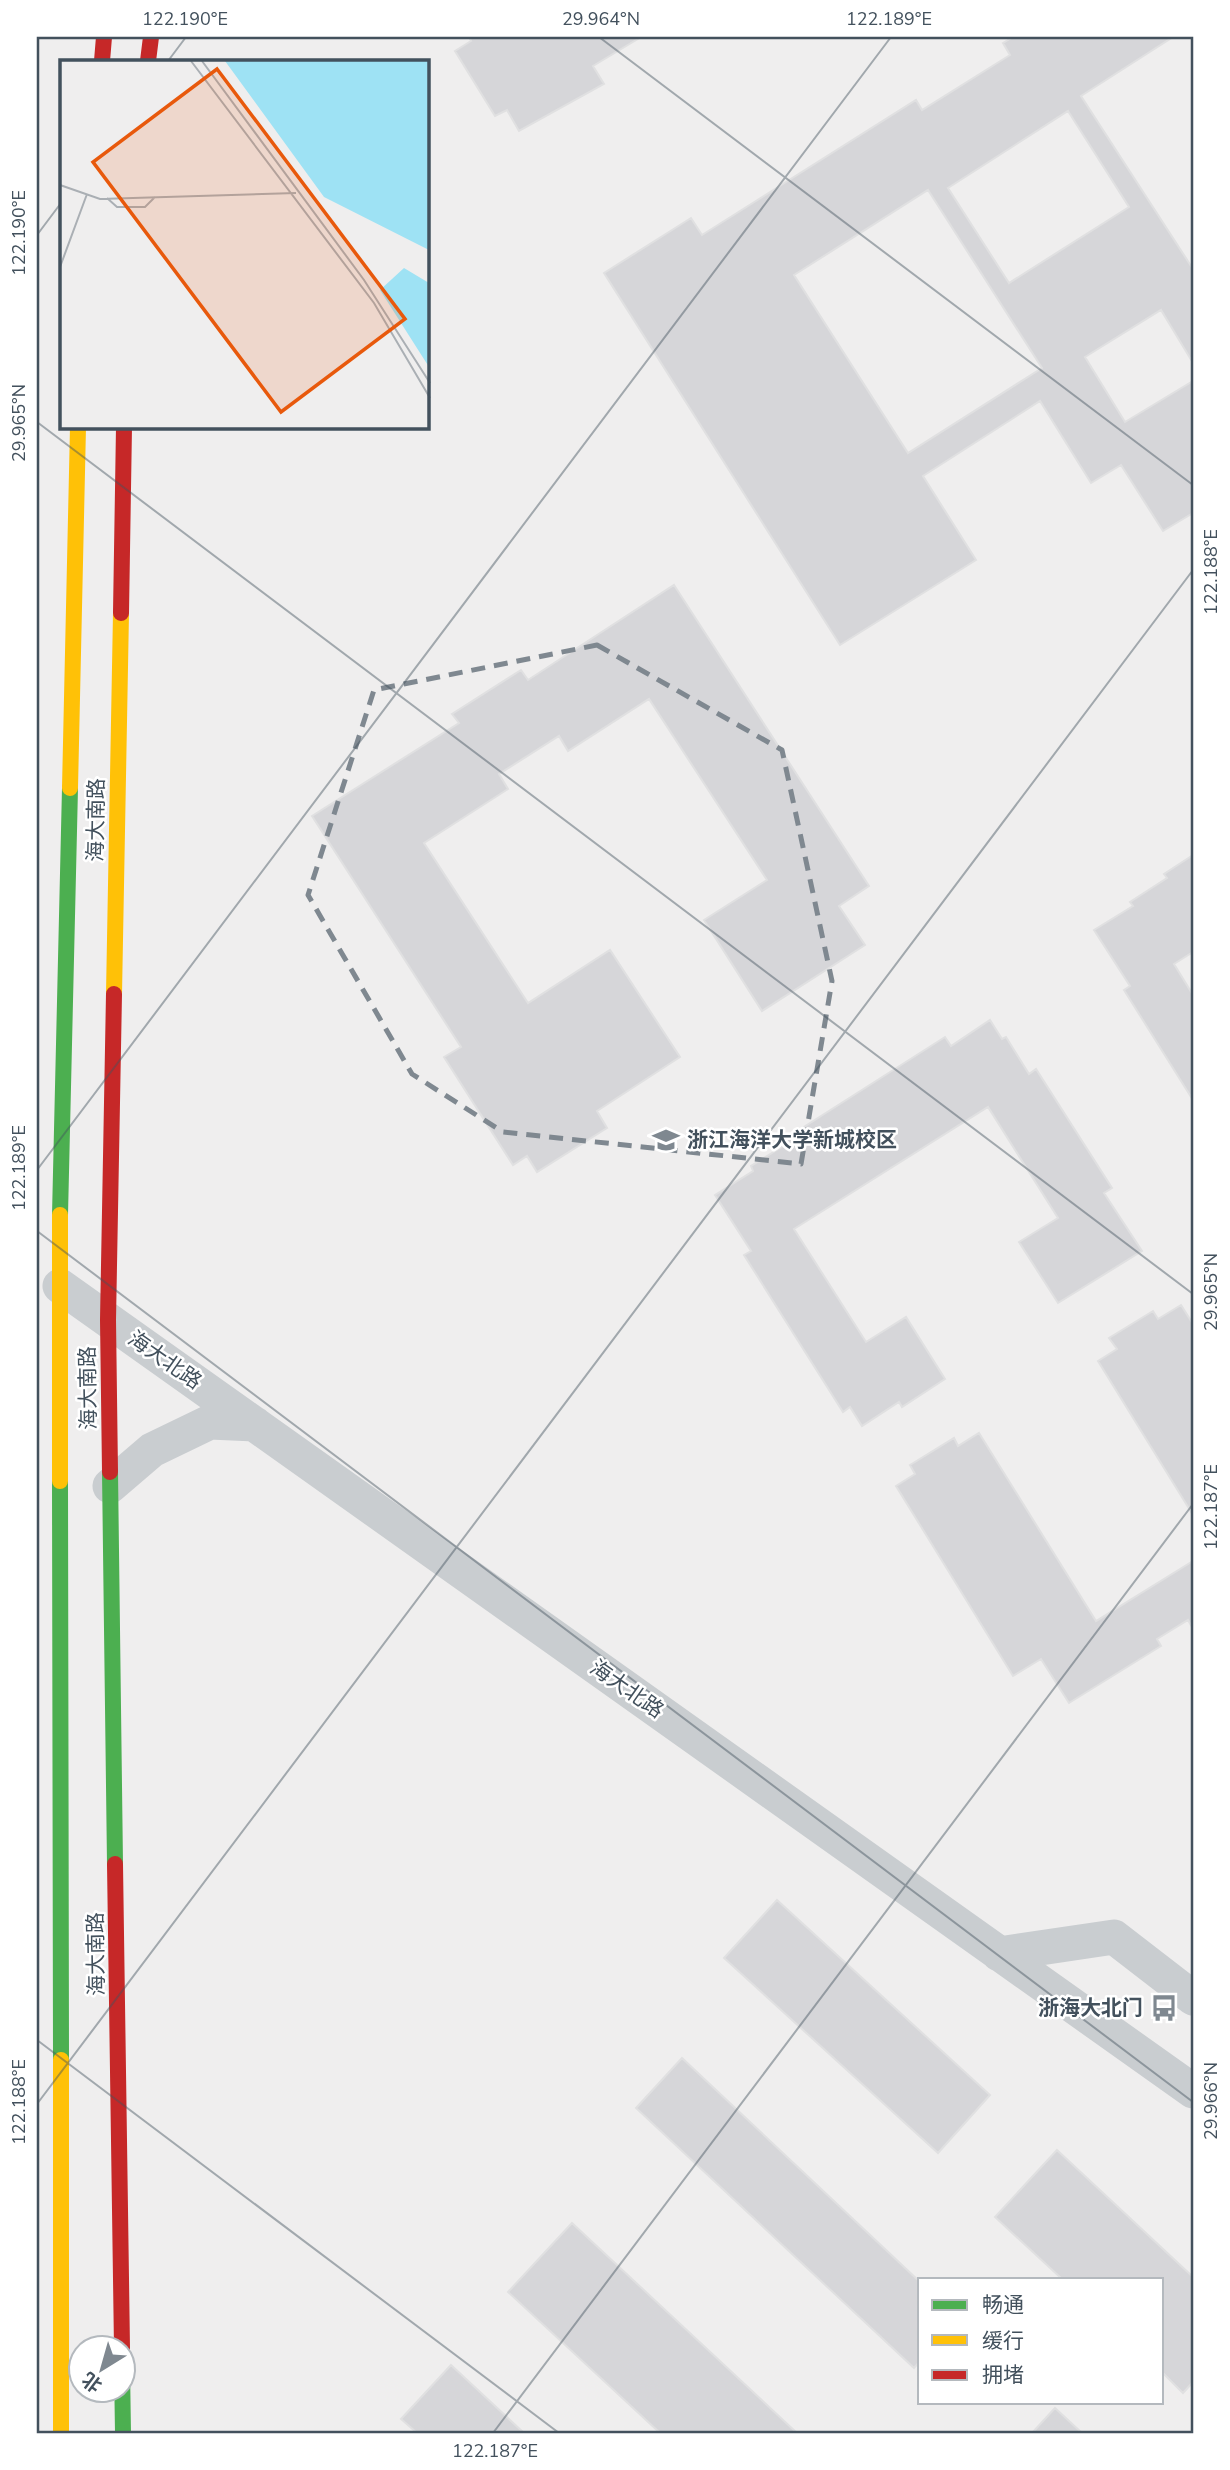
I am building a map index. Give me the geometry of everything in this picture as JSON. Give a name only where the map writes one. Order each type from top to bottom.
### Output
[{"type":"street","points":[[102,60],[104,37]]},
{"type":"street","points":[[148,60],[151,37]]},
{"type":"street","name":"海大南路","points":[[61,2433],[60,1197],[78,429]]},
{"type":"street","name":"海大南路","points":[[122,2334],[108,1320],[124,429]]},
{"type":"street","name":"海大北路","points":[[61,1286],[1193,2091]]},
{"type":"street","points":[[110,1486],[152,1450],[209,1422],[255,1424]]},
{"type":"street","points":[[999,1954],[1114,1937],[1193,1998]]},
{"type":"street","points":[[123,2404],[123,2433]]},
{"type":"highlighted area","points":[[597,645],[782,750],[832,981],[801,1164],[503,1132],[412,1074],[308,895],[374,690]]},
{"type":"building","points":[[469,37],[641,37],[593,66],[604,84],[519,131],[507,110],[495,116],[455,51],[471,41]]},
{"type":"building","points":[[1013,37],[1173,37],[1081,96],[1193,269],[1193,363],[1161,310],[1085,357],[1125,422],[1193,381],[1193,513],[1163,531],[1121,465],[1091,483],[1040,401],[923,476],[976,560],[840,645],[604,273],[691,218],[702,235],[916,100],[922,110],[1010,55],[1003,43]],"holes":[[[1068,111],[1129,207],[1009,283],[948,188]],[[928,190],[1042,368],[908,453],[794,275]]]},
{"type":"building","points":[[674,585],[869,886],[839,906],[865,945],[762,1011],[704,920],[767,880],[649,699],[568,751],[559,736],[499,774],[508,789],[424,843],[528,1003],[610,950],[680,1057],[597,1111],[607,1128],[537,1172],[527,1156],[513,1165],[444,1057],[461,1047],[312,816],[459,723],[452,714],[521,670],[528,680]]},
{"type":"building","points":[[1193,855],[1193,952],[1174,964],[1193,995],[1193,1100],[1124,990],[1130,986],[1094,930],[1133,906],[1130,902],[1167,878],[1164,874]]},
{"type":"building","points":[[990,1020],[1002,1039],[1006,1037],[1029,1074],[1036,1069],[1112,1188],[1104,1193],[1142,1251],[1058,1303],[1019,1242],[1058,1218],[988,1107],[794,1229],[866,1342],[906,1317],[945,1379],[902,1407],[899,1402],[862,1426],[850,1407],[843,1412],[744,1255],[751,1251],[715,1195],[753,1171],[751,1166],[788,1143],[785,1139],[945,1037],[951,1046]]},
{"type":"building","points":[[1181,1305],[1193,1324],[1193,1515],[1098,1361],[1117,1349],[1109,1338],[1153,1311],[1158,1319]]},
{"type":"building","points":[[979,1433],[1096,1621],[1193,1561],[1193,1629],[1188,1620],[1157,1639],[1161,1646],[1069,1703],[1041,1659],[1013,1676],[896,1486],[915,1474],[910,1465],[954,1438],[958,1446]]},
{"type":"building","points":[[777,1900],[990,2095],[938,2153],[724,1958]]},
{"type":"building","points":[[682,2058],[918,2280],[918,2363],[914,2368],[636,2108]]},
{"type":"building","points":[[1057,2150],[1193,2277],[1193,2382],[1183,2393],[1164,2374],[1164,2278],[1061,2278],[995,2217]]},
{"type":"building","points":[[572,2223],[797,2433],[660,2433],[508,2292]]},
{"type":"building","points":[[451,2365],[524,2433],[417,2433],[401,2419]]},
{"type":"building","points":[[1055,2408],[1082,2433],[1032,2433]]},
{"type":"traffic: fast","points":[[60,1215],[70,788]]},
{"type":"traffic: fast","points":[[110,1472],[115,1864]]},
{"type":"traffic: fast","points":[[60,1481],[61,2060]]},
{"type":"traffic: fast","points":[[123,2404],[123,2433]]},
{"type":"traffic: slow","points":[[70,788],[78,429]]},
{"type":"traffic: slow","points":[[114,994],[121,613]]},
{"type":"traffic: slow","points":[[60,1215],[60,1481]]},
{"type":"traffic: slow","points":[[61,2060],[61,2433]]},
{"type":"traffic: jam","points":[[102,60],[104,37]]},
{"type":"traffic: jam","points":[[148,60],[151,37]]},
{"type":"traffic: jam","points":[[121,613],[124,429]]},
{"type":"traffic: jam","points":[[110,1472],[108,1320],[114,994]]},
{"type":"traffic: jam","points":[[115,1864],[122,2334]]},
{"type":"place","name":"浙江海洋大学新城校区","points":[[666,1140]]},
{"type":"place","name":"浙海大北门","points":[[1164,2008]]}]
